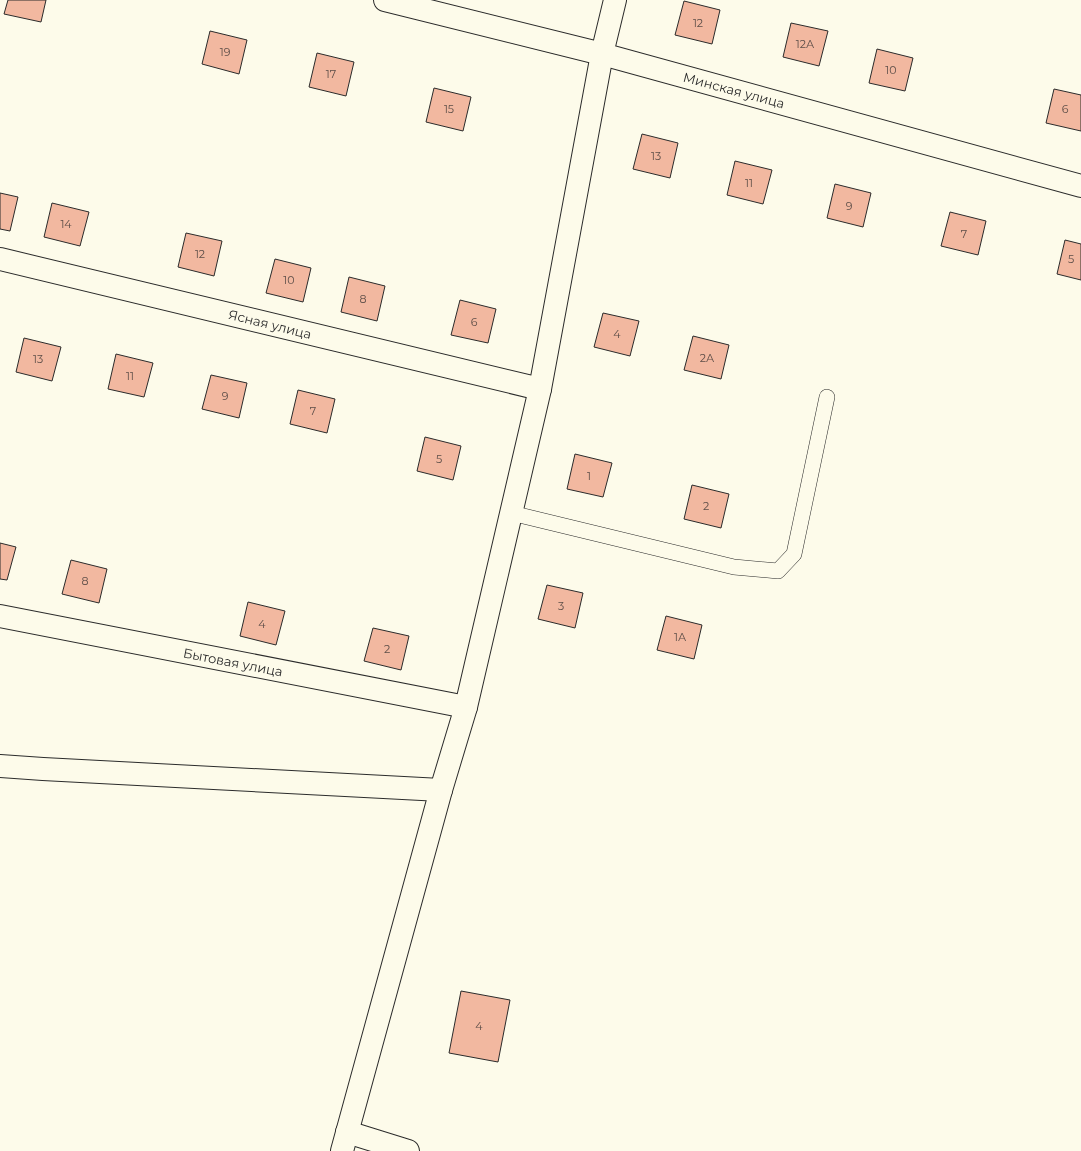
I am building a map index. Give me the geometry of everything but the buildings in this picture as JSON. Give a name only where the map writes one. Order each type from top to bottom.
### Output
[{"type":"street","name":"Минская улица","points":[[385,0],[602,54],[1081,186]]},
{"type":"street","points":[[408,1151],[345,1142],[441,790],[466,707],[540,389],[602,54],[615,0]]},
{"type":"street","name":"Ясная улица","points":[[0,259],[540,389]]},
{"type":"street","name":"Бытовая улица","points":[[0,616],[466,707]]},
{"type":"street","points":[[0,766],[43,770],[441,790]]},
{"type":"lane","points":[[511,513],[734,567],[778,571],[794,554],[827,397]]}]
